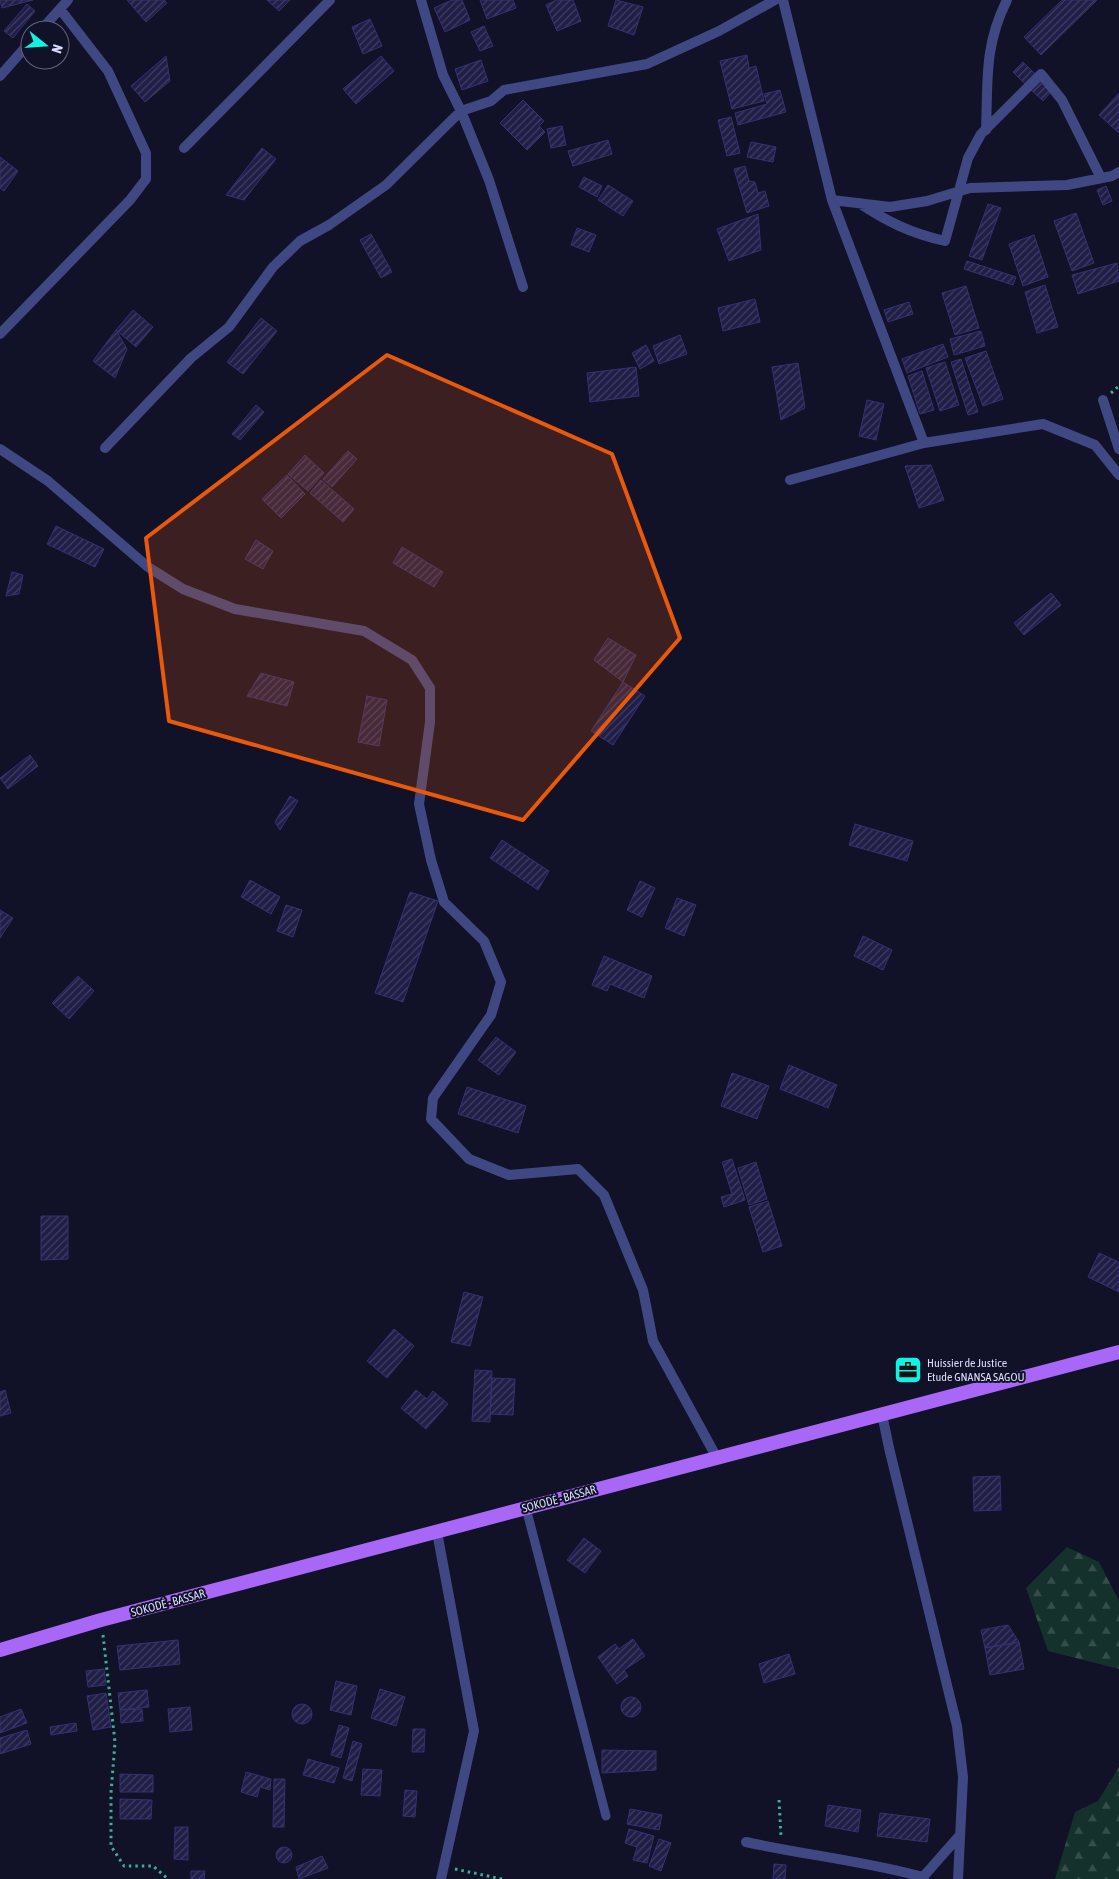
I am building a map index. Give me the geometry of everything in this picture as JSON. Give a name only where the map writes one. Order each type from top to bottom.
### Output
[{"type":"main road","name":"SOKODÉ - BASSAR","points":[[0,1650],[101,1620],[1119,1352]]},
{"type":"street","points":[[48,20],[58,4],[68,0]]},
{"type":"street","points":[[184,148],[330,0]]},
{"type":"street","points":[[421,0],[443,74],[461,111],[489,180],[524,287]]},
{"type":"street","points":[[105,448],[191,358],[229,327],[273,267],[300,241],[329,224],[386,185],[461,111],[491,101],[504,90],[648,64],[719,31],[775,0]]},
{"type":"street","points":[[783,0],[832,200],[924,443]]},
{"type":"street","points":[[986,130],[989,50],[996,21],[1007,0]]},
{"type":"street","points":[[0,334],[130,200],[146,179],[146,152],[108,71],[58,4]]},
{"type":"street","points":[[0,76],[20,53]]},
{"type":"street","points":[[859,203],[886,221],[912,233],[945,241],[968,158],[981,134],[1041,74],[1062,100],[1101,178]]},
{"type":"street","points":[[832,200],[890,207],[926,201],[970,188],[1067,185],[1112,176],[1119,172]]},
{"type":"street","points":[[1103,400],[1119,449]]},
{"type":"street","points":[[790,480],[924,443],[1043,424],[1095,445],[1119,475]]},
{"type":"street","points":[[0,449],[48,481],[148,567],[183,589],[235,609],[364,632],[412,660],[430,688],[430,722],[419,804],[431,860],[444,902],[484,941],[501,982],[491,1016],[433,1098],[431,1119],[469,1159],[509,1174],[578,1169],[604,1195],[643,1290],[653,1341],[717,1458]]},
{"type":"street","points":[[882,1414],[957,1726],[963,1777],[958,1879]]},
{"type":"street","points":[[437,1532],[474,1730],[442,1867],[441,1879]]},
{"type":"street","points":[[746,1842],[786,1851],[892,1868],[923,1878],[960,1835]]},
{"type":"lane","points":[[526,1508],[606,1816]]},
{"type":"path","points":[[101,1620],[115,1742],[111,1793],[111,1846],[124,1866],[153,1866],[168,1879]]},
{"type":"path","points":[[779,1800],[780,1835],[786,1851]]},
{"type":"path","points":[[442,1867],[502,1879]]},
{"type":"highlighted area","points":[[387,355],[612,454],[680,638],[523,820],[169,721],[146,538]]},
{"type":"green space","points":[[1067,1547],[1099,1562],[1119,1601],[1119,1669],[1048,1651],[1026,1588]]},
{"type":"green space","points":[[1119,1767],[1119,1879],[1055,1879],[1075,1812],[1098,1801]]},
{"type":"building","points":[[0,0],[33,0],[2,8]]},
{"type":"building","points":[[127,0],[164,0],[167,3],[146,22]]},
{"type":"building","points":[[267,0],[290,0],[279,11]]},
{"type":"building","points":[[452,0],[462,0],[470,20],[445,32],[434,8]]},
{"type":"building","points":[[480,0],[513,0],[516,8],[487,19]]},
{"type":"building","points":[[556,0],[573,0],[581,21],[557,31],[546,5]]},
{"type":"building","points":[[616,0],[643,7],[634,35],[608,26]]},
{"type":"building","points":[[1062,0],[1097,0],[1041,55],[1024,37]]},
{"type":"building","points":[[27,4],[35,11],[28,20],[20,20],[20,29],[13,38],[4,31]]},
{"type":"building","points":[[370,19],[382,46],[363,54],[352,27]]},
{"type":"building","points":[[484,26],[493,46],[480,51],[471,32]]},
{"type":"building","points":[[747,55],[749,68],[756,66],[764,101],[732,109],[720,61]]},
{"type":"building","points":[[166,56],[170,81],[145,102],[131,86]]},
{"type":"building","points":[[381,56],[394,71],[356,104],[343,89]]},
{"type":"building","points":[[481,60],[488,81],[462,90],[455,69]]},
{"type":"building","points":[[1023,62],[1036,75],[1026,85],[1013,72]]},
{"type":"building","points":[[1039,79],[1052,91],[1043,101],[1030,89]]},
{"type":"building","points":[[780,90],[786,112],[738,125],[735,113],[767,104],[764,94]]},
{"type":"building","points":[[1119,93],[1119,133],[1099,115]]},
{"type":"building","points":[[523,100],[544,121],[539,126],[545,132],[527,150],[500,123]]},
{"type":"building","points":[[731,117],[740,153],[727,156],[718,120]]},
{"type":"building","points":[[562,126],[566,145],[551,148],[547,129]]},
{"type":"building","points":[[608,140],[612,154],[573,166],[568,151]]},
{"type":"building","points":[[751,142],[776,147],[773,162],[747,157]]},
{"type":"building","points":[[262,148],[276,159],[244,200],[226,195]]},
{"type":"building","points":[[0,157],[18,171],[4,191],[0,188]]},
{"type":"building","points":[[745,166],[749,181],[755,182],[758,193],[765,191],[769,206],[747,213],[734,169]]},
{"type":"building","points":[[584,177],[602,186],[597,197],[579,187]]},
{"type":"building","points":[[608,185],[633,201],[623,216],[598,200]]},
{"type":"building","points":[[1106,186],[1112,201],[1103,205],[1097,190]]},
{"type":"building","points":[[988,204],[1001,208],[982,260],[969,256]]},
{"type":"building","points":[[1076,213],[1094,263],[1072,271],[1054,221]]},
{"type":"building","points":[[758,214],[761,250],[729,261],[717,229]]},
{"type":"building","points":[[577,228],[596,235],[589,252],[571,245]]},
{"type":"building","points":[[371,234],[392,272],[381,278],[360,240]]},
{"type":"building","points":[[1034,235],[1048,277],[1023,286],[1009,244]]},
{"type":"building","points":[[967,261],[1016,277],[1013,285],[964,269]]},
{"type":"building","points":[[1117,263],[1119,281],[1078,294],[1072,275]]},
{"type":"building","points":[[1045,285],[1058,327],[1037,333],[1025,292]]},
{"type":"building","points":[[966,286],[979,328],[955,335],[942,293]]},
{"type":"building","points":[[755,299],[760,322],[723,331],[718,308]]},
{"type":"building","points":[[909,302],[913,314],[888,322],[884,310]]},
{"type":"building","points":[[133,310],[153,327],[136,347],[116,330]]},
{"type":"building","points":[[261,318],[277,331],[243,374],[227,362]]},
{"type":"building","points":[[116,330],[127,349],[115,378],[93,361]]},
{"type":"building","points":[[981,331],[985,346],[954,355],[950,339]]},
{"type":"building","points":[[680,335],[687,354],[659,364],[653,346]]},
{"type":"building","points":[[943,344],[948,357],[907,373],[902,359]]},
{"type":"building","points":[[646,345],[654,361],[640,369],[632,353]]},
{"type":"building","points":[[986,351],[1003,399],[983,406],[965,358]]},
{"type":"building","points":[[961,359],[978,412],[968,415],[951,362]]},
{"type":"building","points":[[945,362],[959,405],[940,411],[926,368]]},
{"type":"building","points":[[798,363],[805,408],[781,420],[772,367]]},
{"type":"building","points":[[636,367],[639,396],[590,402],[587,373]]},
{"type":"building","points":[[922,371],[934,410],[920,414],[908,376]]},
{"type":"building","points":[[867,400],[884,404],[876,440],[859,436]]},
{"type":"building","points":[[256,405],[264,412],[240,440],[232,434]]},
{"type":"building","points":[[348,451],[357,459],[332,487],[323,479]]},
{"type":"building","points":[[305,455],[324,473],[308,491],[288,474]]},
{"type":"building","points":[[931,465],[944,500],[919,508],[905,466]]},
{"type":"building","points":[[287,475],[305,494],[281,518],[262,499]]},
{"type":"building","points":[[321,480],[354,509],[343,522],[310,493]]},
{"type":"building","points":[[56,526],[104,549],[95,567],[47,544]]},
{"type":"building","points":[[256,540],[273,551],[263,569],[245,559]]},
{"type":"building","points":[[402,547],[443,572],[434,587],[393,563]]},
{"type":"building","points":[[12,572],[23,575],[19,594],[6,596]]},
{"type":"building","points":[[1051,593],[1061,605],[1024,635],[1014,623]]},
{"type":"building","points":[[608,638],[636,655],[623,682],[594,660]]},
{"type":"building","points":[[261,673],[294,682],[287,706],[247,696]]},
{"type":"building","points":[[623,682],[645,696],[613,745],[591,731]]},
{"type":"building","points":[[367,696],[387,700],[379,746],[358,742]]},
{"type":"building","points":[[30,755],[38,766],[8,789],[0,778]]},
{"type":"building","points":[[290,796],[298,801],[280,830],[275,822]]},
{"type":"building","points":[[855,824],[913,841],[907,861],[849,845]]},
{"type":"building","points":[[502,840],[549,871],[538,890],[490,858]]},
{"type":"building","points":[[250,880],[280,897],[271,914],[241,897]]},
{"type":"building","points":[[640,881],[655,888],[642,917],[627,910]]},
{"type":"building","points":[[410,892],[438,901],[403,1002],[375,993]]},
{"type":"building","points":[[677,898],[696,905],[684,936],[665,928]]},
{"type":"building","points":[[286,905],[302,910],[293,937],[277,931]]},
{"type":"building","points":[[0,910],[13,918],[0,938]]},
{"type":"building","points":[[863,936],[892,950],[883,970],[854,956]]},
{"type":"building","points":[[604,956],[652,976],[644,998],[610,984],[607,991],[592,985]]},
{"type":"building","points":[[78,976],[94,991],[69,1019],[52,1003]]},
{"type":"building","points":[[496,1037],[516,1052],[499,1075],[478,1060]]},
{"type":"building","points":[[789,1065],[837,1085],[828,1108],[780,1089]]},
{"type":"building","points":[[732,1073],[769,1086],[757,1119],[721,1106]]},
{"type":"building","points":[[467,1087],[526,1106],[518,1133],[458,1114]]},
{"type":"building","points":[[732,1159],[745,1200],[724,1207],[721,1197],[732,1194],[722,1162]]},
{"type":"building","points":[[756,1162],[767,1199],[749,1205],[738,1168]]},
{"type":"building","points":[[768,1201],[782,1246],[763,1252],[749,1207]]},
{"type":"building","points":[[41,1216],[68,1216],[68,1259],[41,1260]]},
{"type":"building","points":[[1099,1253],[1119,1262],[1119,1292],[1088,1277]]},
{"type":"building","points":[[464,1292],[483,1297],[470,1346],[451,1342]]},
{"type":"building","points":[[394,1329],[414,1346],[387,1378],[367,1361]]},
{"type":"building","points":[[475,1370],[492,1371],[490,1422],[472,1421]]},
{"type":"building","points":[[492,1378],[515,1379],[513,1415],[490,1414]]},
{"type":"building","points":[[5,1390],[11,1413],[0,1416],[0,1392]]},
{"type":"building","points":[[416,1390],[427,1399],[433,1391],[448,1404],[426,1429],[401,1408]]},
{"type":"building","points":[[1000,1476],[1001,1510],[974,1511],[973,1477]]},
{"type":"building","points":[[584,1538],[601,1551],[585,1573],[567,1560]]},
{"type":"building","points":[[1008,1625],[1019,1642],[985,1648],[981,1630]]},
{"type":"building","points":[[633,1639],[645,1656],[624,1670],[628,1676],[617,1684],[598,1657],[615,1644],[619,1649]]},
{"type":"building","points":[[178,1640],[180,1664],[120,1670],[117,1646]]},
{"type":"building","points":[[1019,1642],[1024,1669],[990,1675],[985,1648]]},
{"type":"building","points":[[789,1654],[795,1674],[764,1683],[759,1664]]},
{"type":"building","points":[[104,1669],[106,1685],[88,1687],[86,1671]]},
{"type":"building","points":[[336,1681],[357,1686],[351,1715],[330,1710]]},
{"type":"building","points":[[380,1689],[405,1697],[396,1726],[371,1718]]},
{"type":"building","points":[[147,1690],[149,1707],[120,1710],[118,1693]]},
{"type":"building","points":[[106,1693],[111,1727],[93,1730],[87,1696]]},
{"type":"building","points":[[631,1697],[638,1700],[641,1707],[638,1714],[631,1717],[624,1714],[621,1707],[624,1700]]},
{"type":"building","points":[[302,1704],[309,1707],[312,1714],[309,1721],[302,1724],[295,1721],[292,1714],[295,1707]]},
{"type":"building","points":[[190,1707],[192,1730],[170,1732],[168,1709]]},
{"type":"building","points":[[21,1709],[27,1723],[0,1733],[0,1717]]},
{"type":"building","points":[[142,1709],[143,1721],[121,1723],[120,1710]]},
{"type":"building","points":[[76,1723],[77,1731],[51,1735],[50,1727]]},
{"type":"building","points":[[339,1725],[349,1728],[341,1758],[331,1755]]},
{"type":"building","points":[[413,1729],[425,1729],[424,1752],[412,1752]]},
{"type":"building","points":[[27,1730],[31,1744],[0,1754],[0,1738]]},
{"type":"building","points":[[353,1741],[362,1744],[352,1781],[343,1778]]},
{"type":"building","points":[[602,1750],[656,1751],[656,1770],[602,1773]]},
{"type":"building","points":[[308,1759],[339,1768],[334,1783],[303,1775]]},
{"type":"building","points":[[363,1769],[382,1770],[380,1796],[361,1795]]},
{"type":"building","points":[[246,1772],[271,1779],[270,1790],[260,1787],[257,1797],[241,1792]]},
{"type":"building","points":[[120,1774],[153,1775],[153,1792],[120,1792]]},
{"type":"building","points":[[274,1779],[285,1779],[284,1827],[273,1827]]},
{"type":"building","points":[[405,1790],[417,1791],[415,1817],[403,1816]]},
{"type":"building","points":[[120,1799],[152,1800],[151,1819],[120,1819]]},
{"type":"building","points":[[828,1805],[861,1810],[858,1832],[825,1826]]},
{"type":"building","points":[[630,1809],[662,1815],[659,1830],[627,1824]]},
{"type":"building","points":[[880,1813],[930,1819],[927,1842],[877,1836]]},
{"type":"building","points":[[175,1827],[188,1827],[188,1860],[174,1859]]},
{"type":"building","points":[[629,1829],[654,1836],[647,1863],[633,1860],[637,1847],[625,1843]]},
{"type":"building","points":[[659,1839],[671,1843],[661,1871],[649,1866]]},
{"type":"building","points":[[284,1847],[290,1849],[292,1855],[290,1861],[284,1863],[278,1861],[276,1855],[278,1849]]},
{"type":"building","points":[[322,1856],[328,1868],[299,1879],[296,1867]]},
{"type":"building","points":[[774,1864],[786,1865],[785,1879],[773,1879]]},
{"type":"building","points":[[191,1871],[205,1871],[204,1879],[191,1879]]},
{"type":"place","name":"Huissier de Justice Etude GNANSA SAGOU","points":[[908,1370]]}]
